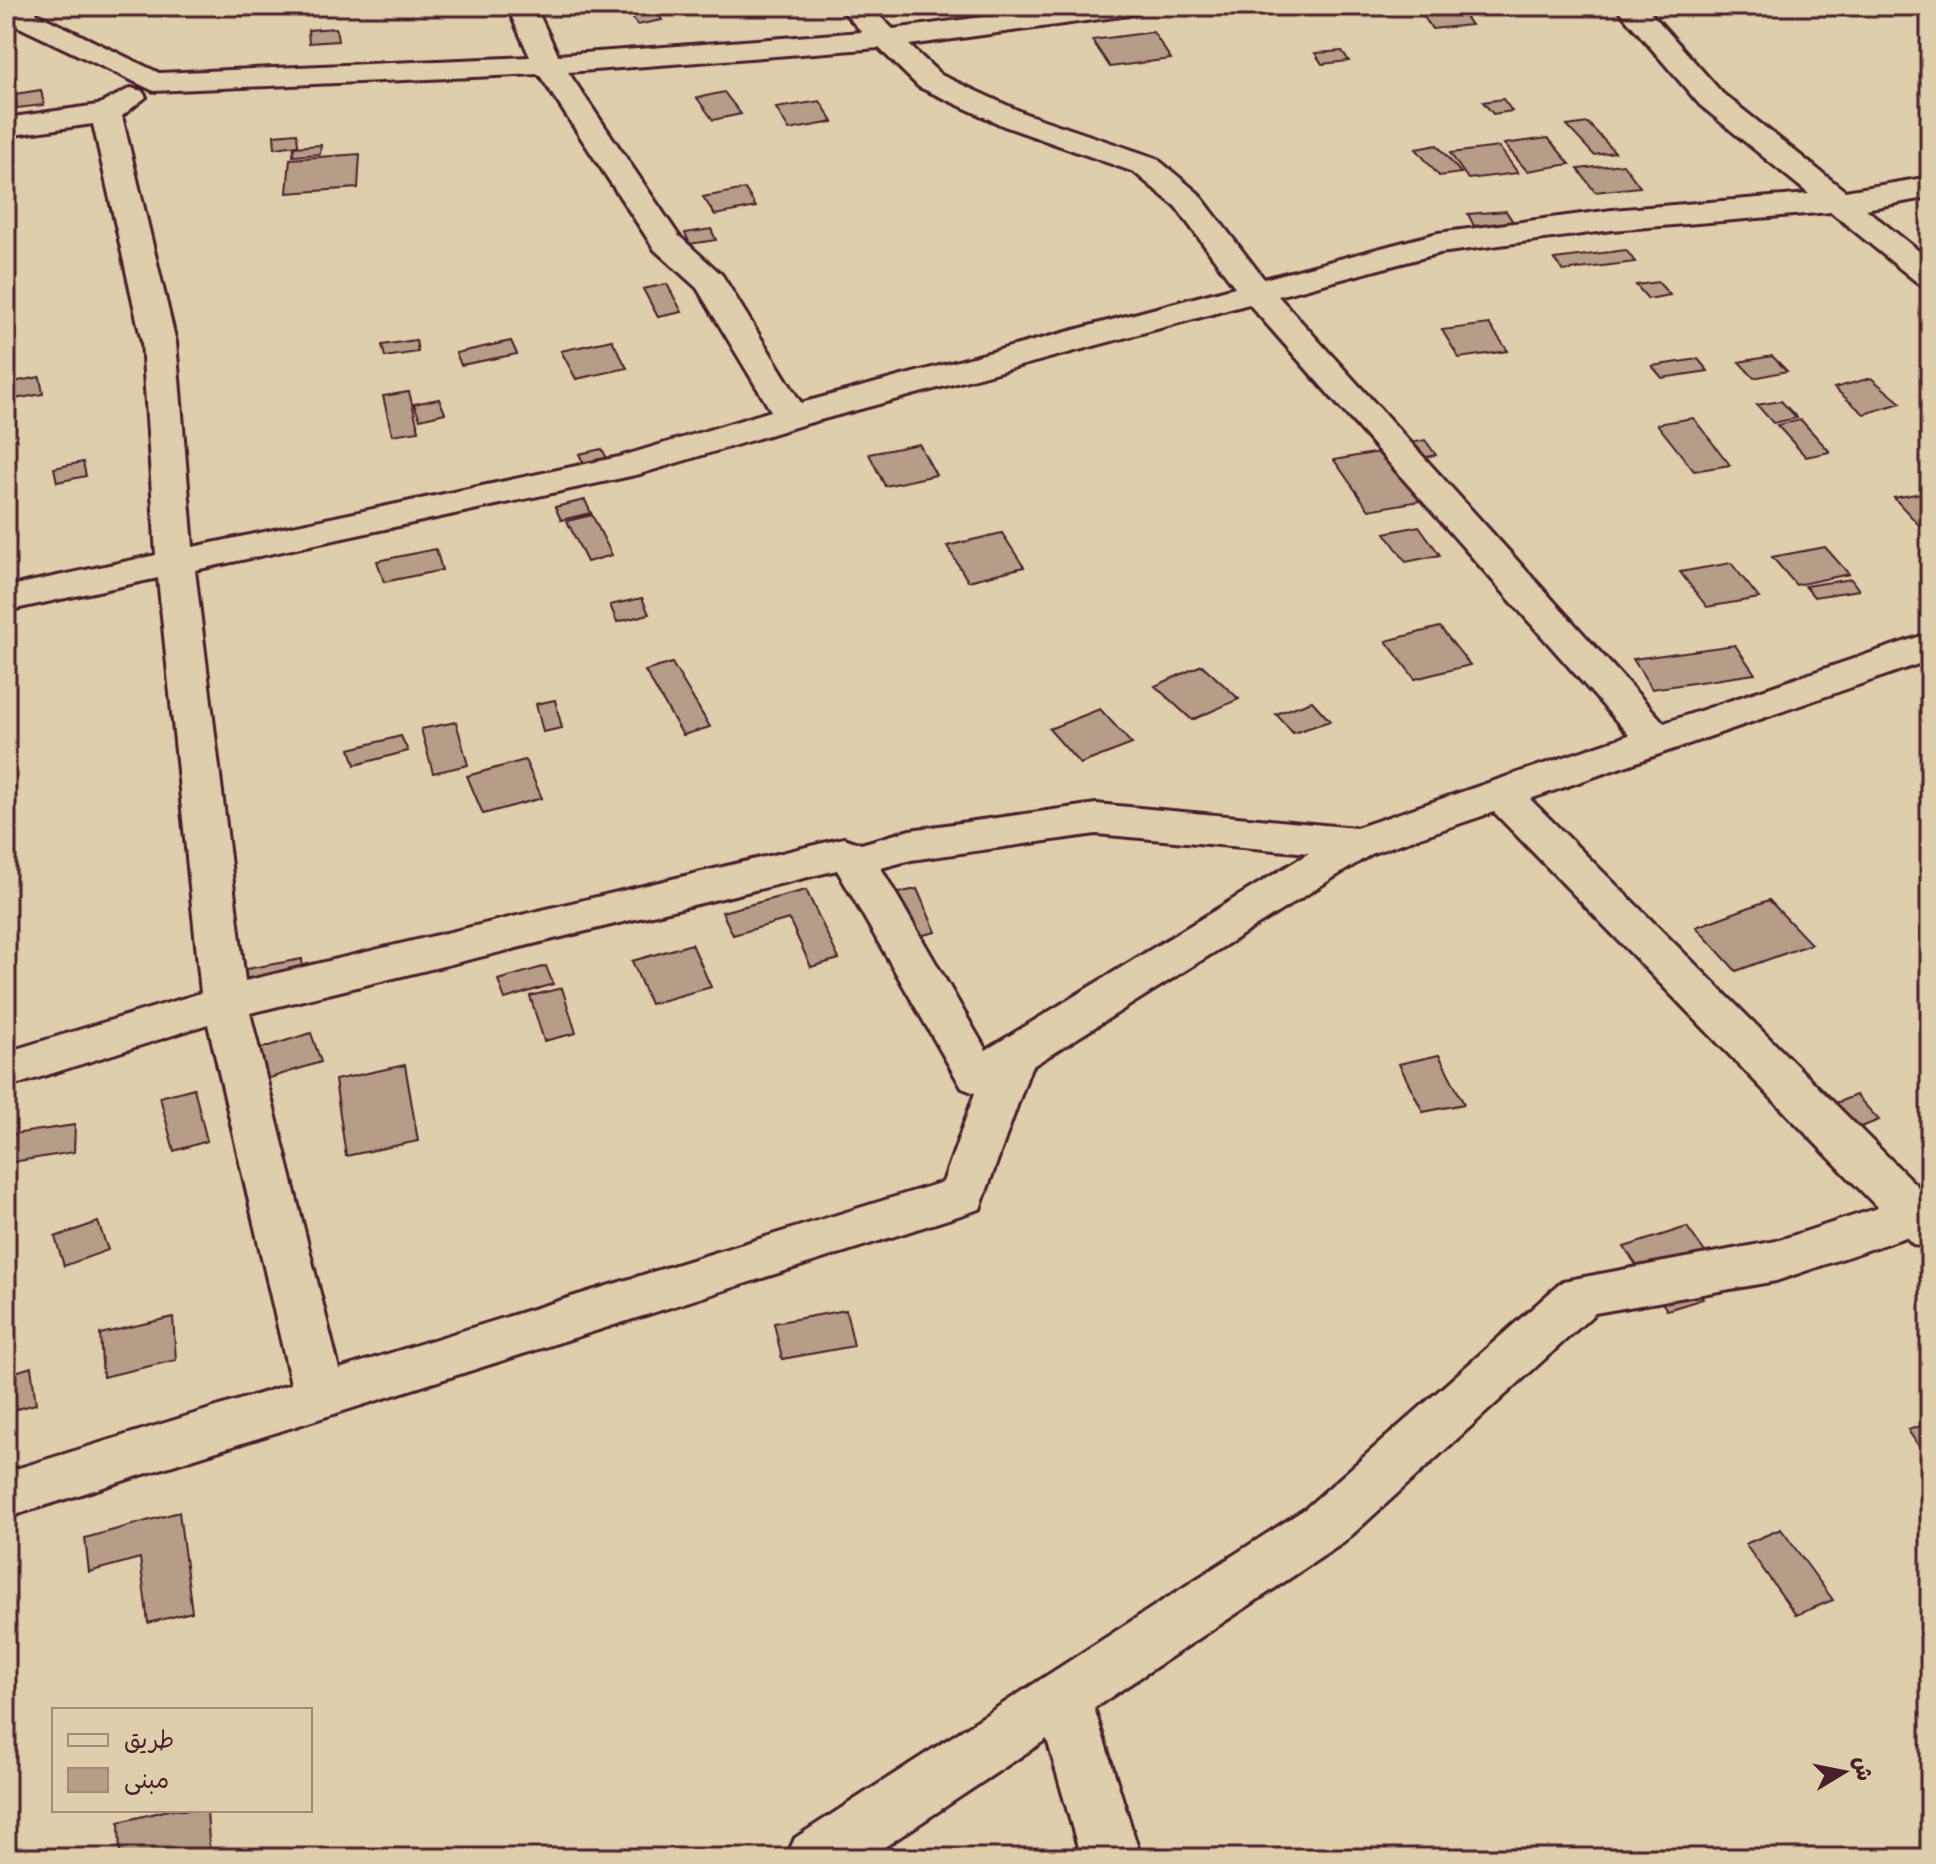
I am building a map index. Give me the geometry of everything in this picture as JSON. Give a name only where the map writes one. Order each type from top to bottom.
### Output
[{"type":"street","points":[[19,6],[25,19],[154,82],[548,65],[885,39],[1129,6]]},
{"type":"street","points":[[521,6],[548,65],[667,243],[710,282],[792,416]]},
{"type":"street","points":[[852,6],[930,81],[1015,120],[1145,165],[1187,200],[1257,293],[1656,740]]},
{"type":"street","points":[[1629,6],[1711,99],[1930,276]]},
{"type":"street","points":[[6,127],[106,113],[154,82]]},
{"type":"street","points":[[106,113],[159,342],[175,562],[225,1002],[320,1396]]},
{"type":"street","points":[[6,599],[627,466],[792,416],[1438,243],[1612,220],[1837,202],[1930,187]]},
{"type":"street","points":[[6,1070],[225,1002],[844,853],[855,861],[978,1076],[1358,843],[1930,646]]},
{"type":"street","points":[[816,1858],[1324,1526],[1581,1295],[1776,1261],[1924,1218],[1501,794]]},
{"type":"street","points":[[855,861],[910,845],[1096,819],[1358,843]]},
{"type":"street","points":[[6,1495],[963,1195],[1011,1057]]},
{"type":"street","points":[[1063,1698],[1111,1858]]},
{"type":"building","points":[[625,6],[653,6],[662,20],[637,25]]},
{"type":"building","points":[[1417,6],[1457,6],[1471,25],[1432,29]]},
{"type":"building","points":[[336,28],[338,41],[309,43],[308,30]]},
{"type":"building","points":[[1153,32],[1171,59],[1110,67],[1092,40]]},
{"type":"building","points":[[1342,51],[1349,61],[1322,64],[1315,53]]},
{"type":"building","points":[[41,90],[44,105],[17,108],[15,94]]},
{"type":"building","points":[[724,92],[741,114],[713,120],[697,98]]},
{"type":"building","points":[[1503,99],[1512,111],[1493,114],[1483,102]]},
{"type":"building","points":[[820,101],[833,122],[789,130],[776,108]]},
{"type":"building","points":[[1588,123],[1615,152],[1594,155],[1567,126]]},
{"type":"building","points":[[297,133],[298,145],[275,148],[274,135]]},
{"type":"building","points":[[1548,138],[1570,164],[1527,171],[1504,144]]},
{"type":"building","points":[[321,145],[320,154],[293,156],[294,147]]},
{"type":"building","points":[[1437,145],[1461,173],[1439,176],[1416,149]]},
{"type":"building","points":[[1499,147],[1518,173],[1468,179],[1450,153]]},
{"type":"building","points":[[360,154],[358,188],[287,193],[290,159]]},
{"type":"building","points":[[1623,164],[1640,187],[1595,192],[1578,169]]},
{"type":"building","points":[[745,189],[756,207],[715,215],[703,197]]},
{"type":"building","points":[[1506,211],[1513,222],[1474,226],[1468,214]]},
{"type":"building","points":[[711,229],[716,240],[690,244],[685,233]]},
{"type":"building","points":[[1626,250],[1635,262],[1563,271],[1554,259]]},
{"type":"building","points":[[1658,282],[1670,295],[1648,299],[1636,285]]},
{"type":"building","points":[[667,284],[682,312],[658,317],[643,289]]},
{"type":"building","points":[[1489,324],[1508,351],[1459,358],[1442,330]]},
{"type":"building","points":[[416,340],[418,352],[385,357],[382,345]]},
{"type":"building","points":[[612,340],[627,368],[576,379],[561,351]]},
{"type":"building","points":[[511,341],[517,354],[461,365],[456,353]]},
{"type":"building","points":[[1772,356],[1787,371],[1754,378],[1739,362]]},
{"type":"building","points":[[1698,359],[1708,371],[1662,378],[1652,366]]},
{"type":"building","points":[[40,377],[43,394],[9,400],[7,383]]},
{"type":"building","points":[[1871,378],[1901,403],[1864,414],[1834,388]]},
{"type":"building","points":[[409,392],[419,431],[392,435],[383,396]]},
{"type":"building","points":[[439,399],[445,413],[420,419],[414,404]]},
{"type":"building","points":[[1781,401],[1797,418],[1773,423],[1757,405]]},
{"type":"building","points":[[1693,418],[1730,465],[1694,471],[1657,424]]},
{"type":"building","points":[[1801,420],[1830,452],[1806,457],[1777,425]]},
{"type":"building","points":[[1425,440],[1436,455],[1408,461],[1397,446]]},
{"type":"building","points":[[919,444],[936,475],[885,486],[869,454]]},
{"type":"building","points":[[602,449],[610,464],[587,470],[579,454]]},
{"type":"building","points":[[1390,450],[1425,500],[1369,510],[1334,460]]},
{"type":"building","points":[[83,462],[86,476],[57,482],[54,468]]},
{"type":"building","points":[[1921,493],[1930,502],[1930,537],[1894,498]]},
{"type":"building","points":[[585,500],[591,513],[561,520],[555,507]]},
{"type":"building","points":[[592,515],[612,555],[587,562],[567,521]]},
{"type":"building","points":[[1419,526],[1440,555],[1406,562],[1385,533]]},
{"type":"building","points":[[1002,533],[1024,567],[968,581],[947,546]]},
{"type":"building","points":[[1825,547],[1849,574],[1796,585],[1772,557]]},
{"type":"building","points":[[436,549],[442,570],[384,582],[377,561]]},
{"type":"building","points":[[1731,563],[1759,598],[1707,607],[1680,572]]},
{"type":"building","points":[[1851,579],[1859,590],[1814,597],[1805,586]]},
{"type":"building","points":[[642,598],[649,614],[617,622],[610,605]]},
{"type":"building","points":[[1440,627],[1470,665],[1415,679],[1386,641]]},
{"type":"building","points":[[1735,645],[1755,674],[1652,689],[1633,659]]},
{"type":"building","points":[[672,663],[710,727],[683,735],[645,671]]},
{"type":"building","points":[[1202,665],[1239,699],[1192,720],[1155,686]]},
{"type":"building","points":[[555,700],[562,728],[543,732],[536,704]]},
{"type":"building","points":[[1312,701],[1330,721],[1293,733],[1276,714]]},
{"type":"building","points":[[1100,709],[1132,744],[1080,764],[1049,729]]},
{"type":"building","points":[[456,722],[468,765],[433,773],[421,729]]},
{"type":"building","points":[[401,736],[408,751],[355,765],[350,749]]},
{"type":"building","points":[[525,760],[542,798],[483,814],[467,776]]},
{"type":"building","points":[[917,889],[936,932],[902,940],[883,896]]},
{"type":"building","points":[[806,890],[839,959],[811,967],[789,919],[733,935],[722,912]]},
{"type":"building","points":[[1769,900],[1811,944],[1736,971],[1696,927]]},
{"type":"building","points":[[692,944],[711,987],[650,1004],[632,961]]},
{"type":"building","points":[[302,959],[304,985],[243,996],[241,970]]},
{"type":"building","points":[[546,966],[553,984],[505,999],[498,980]]},
{"type":"building","points":[[562,988],[576,1033],[544,1041],[530,996]]},
{"type":"building","points":[[311,1033],[321,1062],[257,1082],[246,1053]]},
{"type":"building","points":[[1439,1055],[1464,1104],[1423,1112],[1399,1064]]},
{"type":"building","points":[[405,1065],[418,1141],[346,1156],[335,1080]]},
{"type":"building","points":[[194,1088],[207,1141],[174,1151],[160,1097]]},
{"type":"building","points":[[1856,1095],[1879,1120],[1838,1136],[1816,1111]]},
{"type":"building","points":[[75,1125],[74,1152],[6,1163],[6,1135]]},
{"type":"building","points":[[98,1222],[108,1250],[64,1266],[55,1237]]},
{"type":"building","points":[[1687,1227],[1707,1255],[1678,1264],[1703,1299],[1667,1310],[1624,1247]]},
{"type":"building","points":[[846,1310],[854,1346],[782,1359],[774,1323]]},
{"type":"building","points":[[173,1317],[176,1360],[103,1377],[100,1334]]},
{"type":"building","points":[[31,1367],[36,1404],[6,1412],[6,1375]]},
{"type":"building","points":[[1930,1423],[1930,1463],[1908,1430]]},
{"type":"building","points":[[179,1512],[192,1612],[148,1623],[140,1558],[89,1572],[85,1538]]},
{"type":"building","points":[[1781,1529],[1833,1600],[1796,1615],[1745,1544]]},
{"type":"building","points":[[160,1812],[207,1812],[210,1858],[120,1858],[119,1822]]}]
